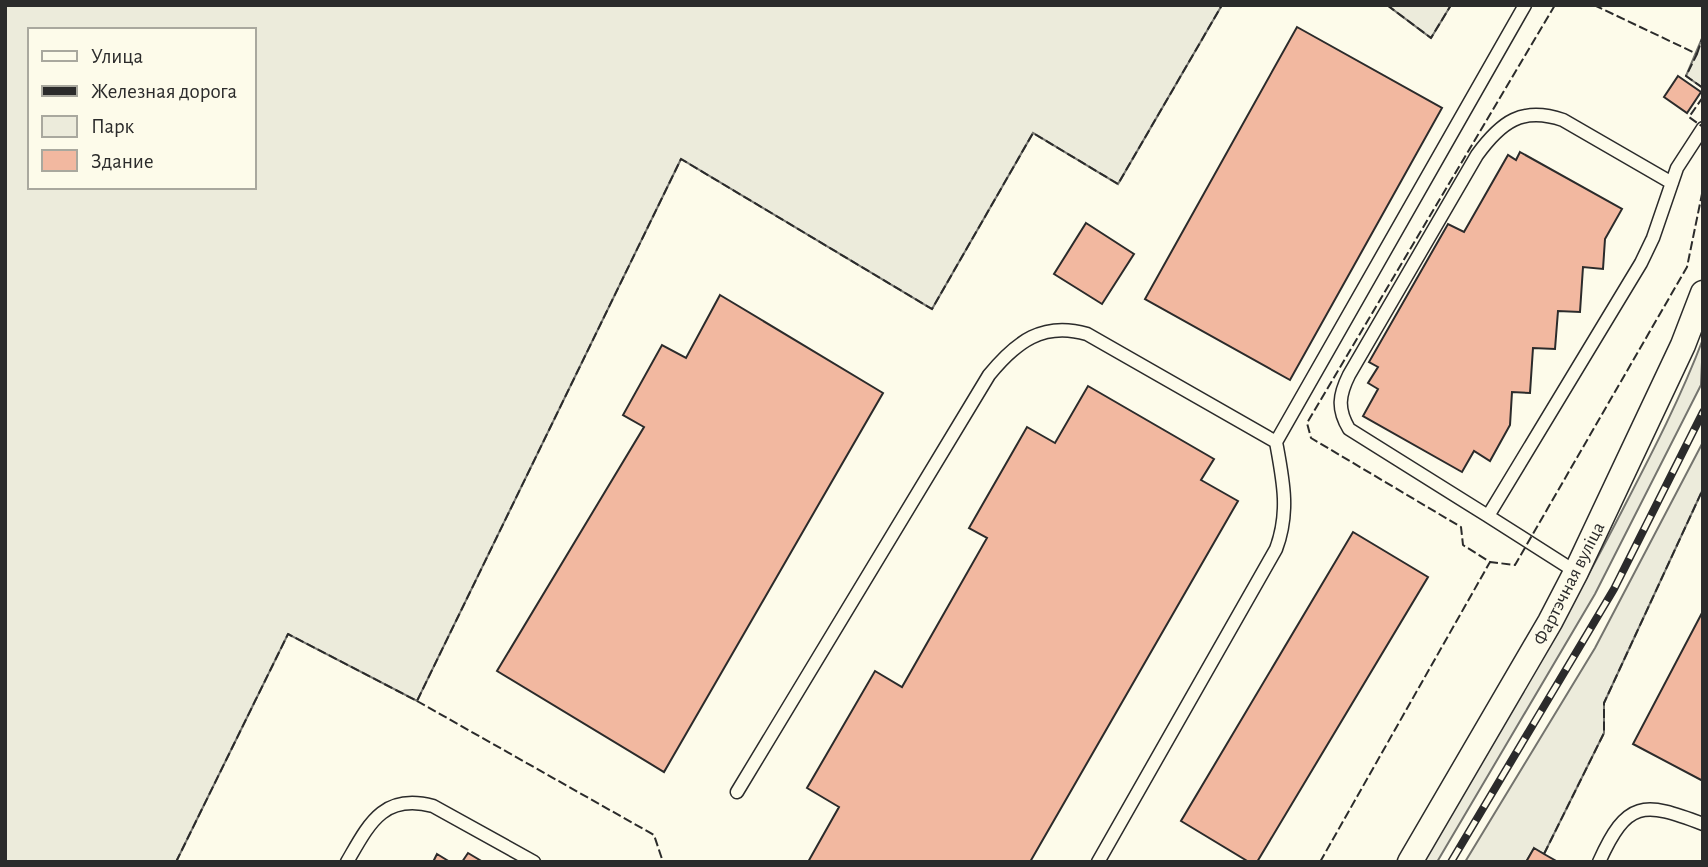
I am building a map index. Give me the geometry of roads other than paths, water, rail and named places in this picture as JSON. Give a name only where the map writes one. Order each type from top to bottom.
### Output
[{"type":"street","name":"Фартэчная вуліца","points":[[1410,862],[1550,622],[1576,572],[1683,345],[1703,293]]},
{"type":"lane","points":[[1098,862],[1276,549],[1285,519],[1286,500],[1276,442],[1525,5]]},
{"type":"lane","points":[[1576,572],[1349,429],[1339,408],[1340,397],[1349,375],[1477,155],[1500,127],[1516,118],[1540,115],[1563,120],[1672,183]]},
{"type":"lane","points":[[1488,516],[1641,262],[1653,238],[1685,153],[1703,128]]},
{"type":"lane","points":[[737,792],[989,375],[1002,359],[1018,346],[1034,336],[1053,330],[1071,330],[1087,334],[1276,442]]},
{"type":"lane","points":[[347,862],[368,826],[381,812],[398,804],[415,801],[433,806],[534,862]]},
{"type":"lane","points":[[1599,862],[1614,832],[1622,821],[1633,813],[1658,809],[1703,824]]},
{"type":"railway","points":[[1451,862],[1614,589],[1703,412]]}]
